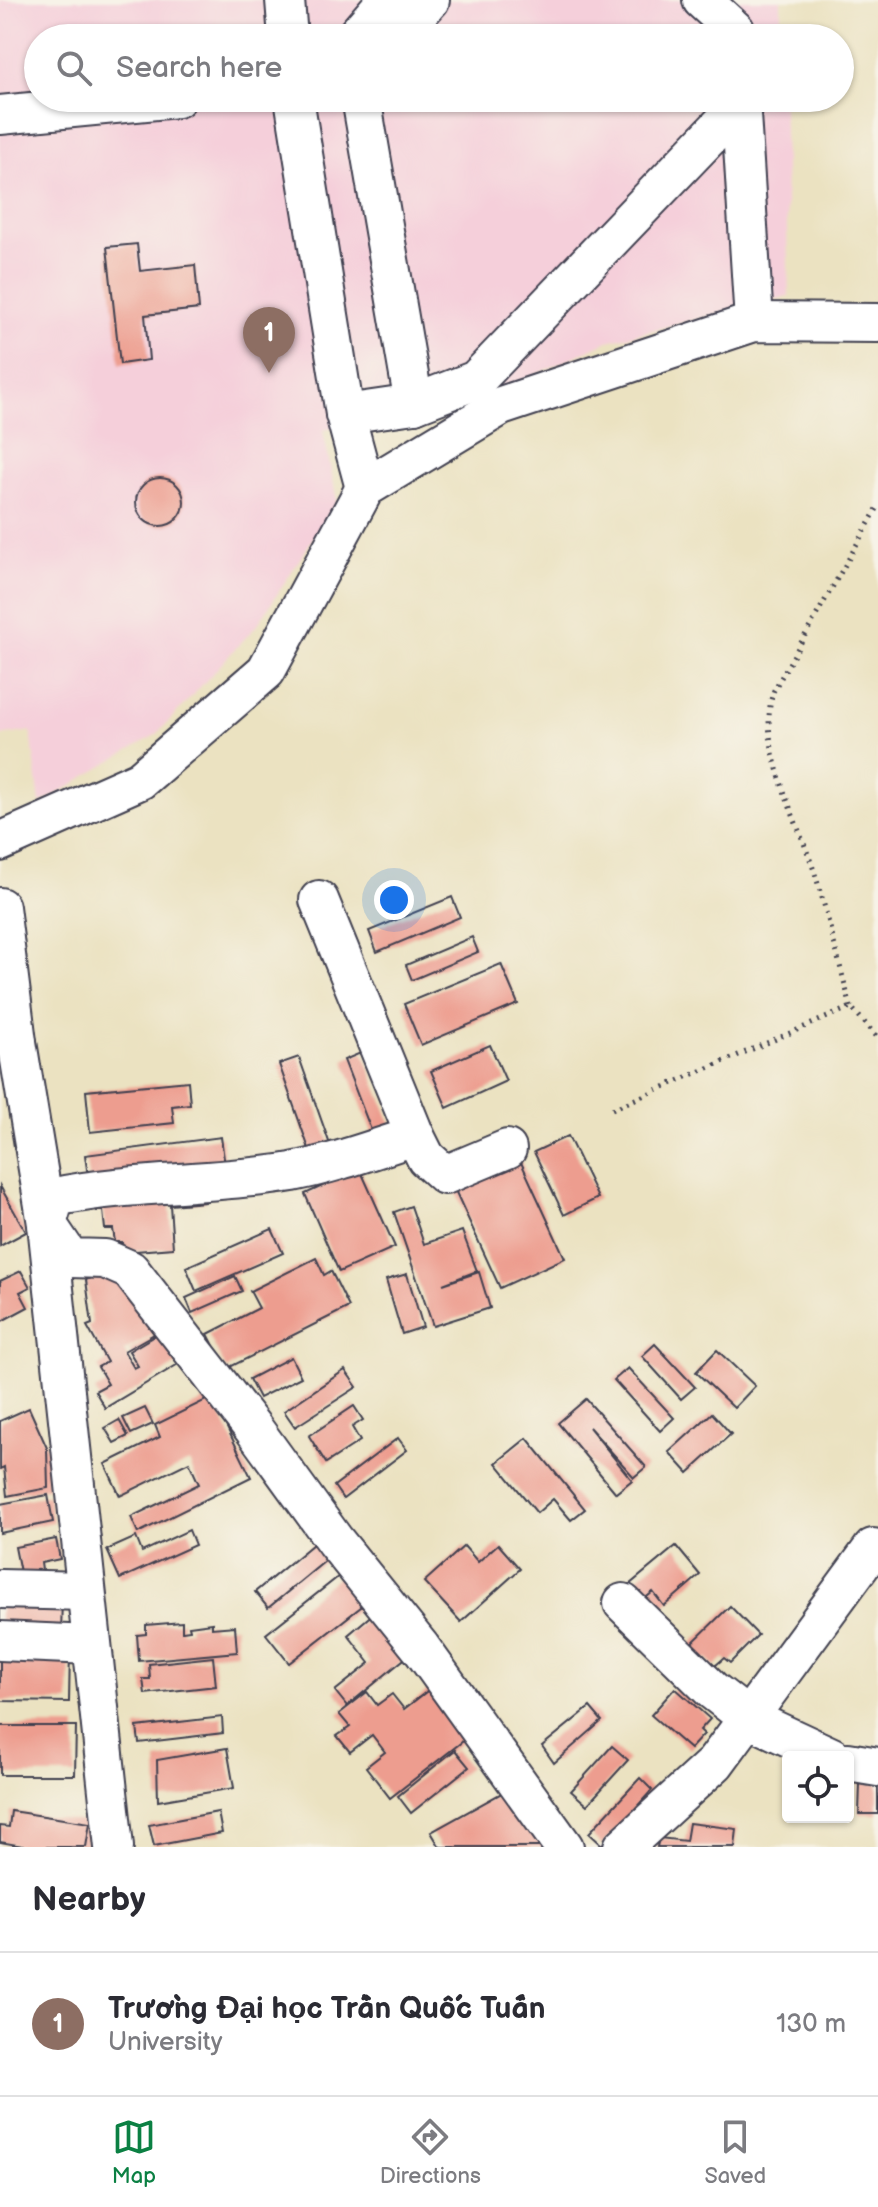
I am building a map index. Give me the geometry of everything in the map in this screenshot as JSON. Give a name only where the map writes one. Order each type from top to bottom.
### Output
[{"type":"street","points":[[285,0],[287,24]]},
{"type":"street","points":[[355,24],[387,0]]},
{"type":"street","points":[[409,24],[430,0]]},
{"type":"street","points":[[702,0],[735,23]]},
{"type":"street","points":[[0,115],[31,112]]},
{"type":"street","points":[[296,112],[345,414],[365,488]]},
{"type":"street","points":[[363,112],[414,404]]},
{"type":"street","points":[[345,414],[414,404],[476,380],[730,112]]},
{"type":"street","points":[[741,112],[754,322]]},
{"type":"street","points":[[0,842],[140,780],[266,671],[365,488],[501,406],[754,322],[878,323]]},
{"type":"street","points":[[319,900],[426,1158],[445,1175],[507,1149]]},
{"type":"street","points":[[0,907],[8,1039],[47,1224],[114,1847]]},
{"type":"street","points":[[47,1224],[55,1197],[124,1186],[290,1172],[335,1162],[415,1136]]},
{"type":"street","points":[[47,1224],[70,1258],[105,1259],[130,1270],[253,1428],[335,1541],[421,1648],[564,1847]]},
{"type":"street","points":[[623,1847],[715,1763],[873,1548]]},
{"type":"street","points":[[0,1589],[86,1591]]},
{"type":"street","points":[[623,1603],[712,1690],[748,1718],[819,1751]]},
{"type":"street","points":[[0,1641],[91,1645]]},
{"type":"street","points":[[854,1763],[878,1767]]},
{"type":"path","points":[[878,507],[774,690],[767,717],[783,786],[815,875],[851,1007],[878,1038]]},
{"type":"path","points":[[612,1109],[851,1007]]},
{"type":"shaded area","points":[[0,0],[781,0],[781,24],[24,24],[24,112],[783,112],[789,296],[608,341],[470,405],[323,430],[337,501],[258,624],[157,734],[40,804],[31,731],[0,736]]},
{"type":"building","points":[[137,244],[140,271],[195,265],[199,309],[145,315],[149,360],[120,364],[107,247]]},
{"type":"building","points":[[160,478],[169,479],[177,485],[183,493],[183,511],[177,519],[169,525],[160,526],[151,525],[143,519],[137,511],[136,502],[137,493],[143,485],[151,479]]},
{"type":"building","points":[[452,897],[460,917],[377,952],[369,931]]},
{"type":"building","points":[[472,937],[478,952],[412,980],[406,965]]},
{"type":"building","points":[[501,964],[518,1004],[421,1045],[404,1004]]},
{"type":"building","points":[[490,1045],[506,1081],[447,1108],[431,1071]]},
{"type":"building","points":[[363,1052],[393,1128],[373,1135],[344,1060]]},
{"type":"building","points":[[299,1057],[334,1156],[314,1163],[279,1064]]},
{"type":"building","points":[[188,1081],[190,1104],[172,1106],[174,1123],[90,1132],[86,1091]]},
{"type":"building","points":[[568,1136],[598,1198],[564,1215],[534,1152]]},
{"type":"building","points":[[221,1137],[225,1166],[89,1184],[85,1155]]},
{"type":"building","points":[[519,1158],[565,1258],[500,1288],[454,1188]]},
{"type":"building","points":[[360,1169],[395,1247],[339,1272],[305,1194]]},
{"type":"building","points":[[0,1186],[26,1232],[0,1246]]},
{"type":"building","points":[[204,1186],[205,1202],[170,1205],[173,1248],[123,1252],[122,1242],[115,1242],[113,1229],[105,1229],[103,1211],[97,1211],[96,1195]]},
{"type":"building","points":[[411,1206],[424,1244],[462,1231],[477,1271],[443,1284],[479,1272],[490,1308],[433,1326],[394,1212]]},
{"type":"building","points":[[272,1229],[283,1253],[196,1291],[186,1267]]},
{"type":"building","points":[[316,1258],[324,1275],[331,1271],[349,1307],[226,1369],[208,1334],[259,1308],[250,1291]]},
{"type":"building","points":[[112,1268],[154,1334],[124,1351],[134,1368],[138,1366],[129,1351],[166,1329],[185,1360],[105,1408],[95,1391],[108,1384],[98,1367],[107,1362],[87,1326],[92,1324],[86,1280]]},
{"type":"building","points":[[21,1271],[30,1287],[20,1292],[28,1307],[0,1322],[0,1281]]},
{"type":"building","points":[[407,1274],[423,1327],[402,1334],[386,1280]]},
{"type":"building","points":[[235,1276],[242,1291],[192,1313],[186,1298]]},
{"type":"building","points":[[655,1344],[695,1387],[681,1399],[642,1356]]},
{"type":"building","points":[[717,1350],[755,1386],[734,1408],[696,1372]]},
{"type":"building","points":[[291,1357],[301,1377],[259,1398],[249,1379]]},
{"type":"building","points":[[628,1368],[674,1418],[660,1431],[614,1380]]},
{"type":"building","points":[[345,1370],[357,1387],[295,1427],[284,1411]]},
{"type":"building","points":[[212,1397],[251,1477],[138,1533],[131,1517],[199,1484],[189,1462],[120,1496],[105,1464],[160,1437],[155,1425]]},
{"type":"building","points":[[586,1399],[646,1467],[634,1477],[589,1427],[632,1480],[616,1493],[558,1423]]},
{"type":"building","points":[[354,1406],[363,1420],[352,1427],[360,1441],[326,1463],[309,1436]]},
{"type":"building","points":[[29,1408],[47,1448],[48,1488],[7,1496],[4,1467],[0,1469],[0,1421]]},
{"type":"building","points":[[145,1408],[153,1424],[131,1434],[123,1418]]},
{"type":"building","points":[[712,1413],[731,1434],[688,1473],[669,1452]]},
{"type":"building","points":[[119,1420],[128,1436],[114,1443],[105,1428]]},
{"type":"building","points":[[398,1438],[407,1450],[343,1499],[334,1486]]},
{"type":"building","points":[[527,1438],[585,1509],[571,1520],[553,1499],[537,1513],[496,1463]]},
{"type":"building","points":[[48,1495],[53,1522],[0,1533],[0,1504]]},
{"type":"building","points":[[189,1530],[195,1545],[120,1579],[107,1550],[136,1537],[142,1552]]},
{"type":"building","points":[[56,1539],[60,1559],[41,1563],[43,1578],[22,1582],[15,1547]]},
{"type":"building","points":[[318,1540],[331,1556],[268,1608],[255,1592]]},
{"type":"building","points":[[498,1544],[520,1569],[461,1622],[424,1582],[464,1546],[478,1562]]},
{"type":"building","points":[[676,1546],[700,1575],[664,1606],[653,1592],[642,1601],[629,1585]]},
{"type":"building","points":[[343,1573],[366,1603],[289,1663],[266,1634]]},
{"type":"building","points":[[0,1596],[62,1598],[61,1634],[0,1632]]},
{"type":"building","points":[[730,1606],[758,1635],[730,1663],[724,1658],[715,1666],[707,1658],[701,1663],[687,1648]]},
{"type":"building","points":[[374,1613],[409,1655],[347,1706],[335,1691],[370,1663],[348,1635]]},
{"type":"building","points":[[182,1622],[182,1631],[190,1630],[189,1626],[212,1623],[212,1628],[235,1626],[237,1652],[139,1661],[137,1635],[146,1634],[146,1625]]},
{"type":"building","points":[[0,1647],[70,1649],[69,1702],[0,1701]]},
{"type":"building","points":[[213,1657],[216,1686],[145,1694],[143,1679],[150,1679],[149,1664]]},
{"type":"building","points":[[435,1685],[472,1734],[390,1798],[366,1767],[385,1752],[372,1735],[350,1752],[337,1736],[350,1727],[339,1714],[367,1692],[377,1705],[392,1694],[404,1709]]},
{"type":"building","points":[[675,1688],[710,1719],[700,1730],[704,1734],[690,1749],[651,1715]]},
{"type":"building","points":[[590,1707],[602,1721],[554,1763],[542,1746]]},
{"type":"building","points":[[222,1717],[223,1733],[139,1743],[137,1727]]},
{"type":"building","points":[[0,1726],[76,1726],[75,1775],[0,1775]]},
{"type":"building","points":[[612,1746],[628,1760],[587,1805],[571,1791]]},
{"type":"building","points":[[227,1748],[234,1788],[158,1801],[157,1760]]},
{"type":"building","points":[[455,1750],[469,1767],[411,1813],[398,1796]]},
{"type":"building","points":[[640,1778],[652,1790],[602,1845],[589,1833]]},
{"type":"building","points":[[860,1783],[878,1783],[878,1814],[859,1814]]},
{"type":"building","points":[[507,1790],[551,1847],[440,1847],[431,1832]]},
{"type":"building","points":[[11,1811],[90,1823],[86,1847],[28,1847],[0,1842],[0,1826],[9,1827]]},
{"type":"building","points":[[218,1812],[222,1833],[154,1846],[149,1825]]},
{"type":"building","points":[[689,1823],[737,1829],[735,1847],[657,1847],[659,1838],[686,1841]]},
{"type":"place","name":"Trường Đại học Trần Quốc Tuấn","points":[[269,373]]}]
